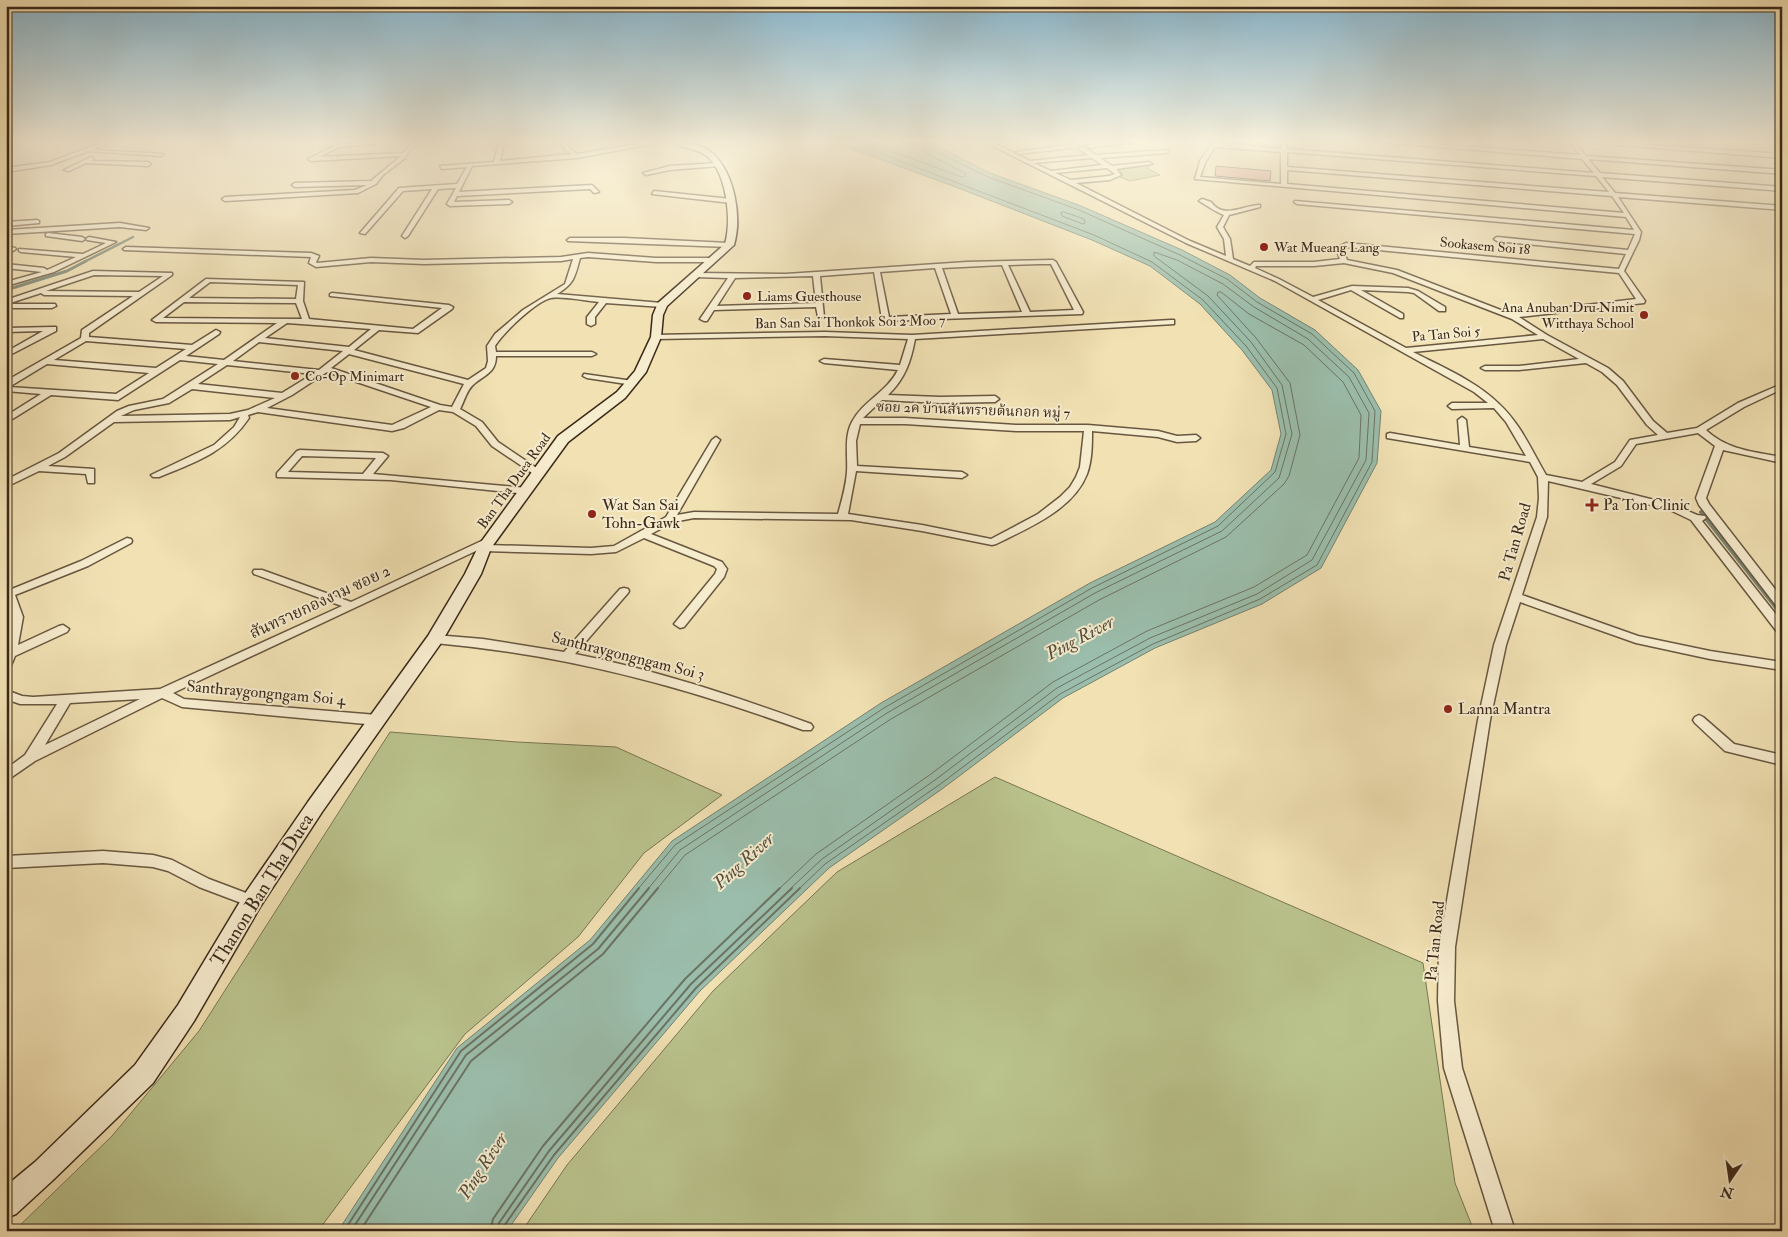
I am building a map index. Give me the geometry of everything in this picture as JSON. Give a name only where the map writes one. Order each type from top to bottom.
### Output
[{"type":"street","points":[[363,232],[392,200]]},
{"type":"street","points":[[405,236],[428,200]]},
{"type":"street","points":[[452,200],[450,204],[509,202]]},
{"type":"street","points":[[548,298],[662,305],[729,245],[734,230],[731,201],[719,200]]},
{"type":"street","points":[[1103,200],[1188,242],[1252,268],[1313,299],[1477,390],[1496,405],[1510,421],[1543,477],[1671,506],[1695,518],[1716,519]]},
{"type":"street","points":[[1453,200],[1628,215]]},
{"type":"street","points":[[1513,318],[1515,314],[1641,301],[1621,271],[1629,252],[1637,240],[1638,232],[1616,200]]},
{"type":"street","points":[[1680,200],[1780,208]]},
{"type":"street","points":[[1202,201],[1209,203],[1213,209],[1227,214],[1258,206]]},
{"type":"street","points":[[1296,202],[1638,232]]},
{"type":"street","points":[[1227,214],[1220,227],[1227,239],[1230,259]]},
{"type":"street","points":[[6,224],[66,221]]},
{"type":"street","points":[[6,232],[120,225],[146,228]]},
{"type":"street","points":[[6,284],[52,271],[113,242],[19,231]]},
{"type":"street","points":[[1497,239],[1629,252]]},
{"type":"street","points":[[570,240],[624,240],[729,245]]},
{"type":"street","name":"Sookasem Soi 18","points":[[1344,261],[1339,248],[1346,245],[1621,271]]},
{"type":"street","points":[[13,249],[83,256]]},
{"type":"street","points":[[126,249],[311,255],[316,256],[312,263],[316,265],[371,260],[424,262],[561,259],[601,256],[656,260],[712,260]]},
{"type":"street","points":[[455,410],[469,384],[490,368],[494,361],[491,346],[494,339],[517,317],[567,285],[571,279],[577,257]]},
{"type":"street","points":[[1252,268],[1254,264],[1314,264],[1344,261],[1395,271],[1513,318],[1605,370],[1620,383],[1650,423],[1665,436]]},
{"type":"street","points":[[695,275],[732,278],[816,275],[938,266],[1053,262],[1079,312],[886,320],[877,272]]},
{"type":"street","points":[[1004,263],[1028,314]]},
{"type":"street","points":[[6,266],[52,271]]},
{"type":"street","points":[[938,266],[955,317]]},
{"type":"street","points":[[6,302],[93,274],[170,274],[84,332],[85,339]]},
{"type":"street","points":[[816,275],[821,315]]},
{"type":"street","points":[[704,320],[732,278]]},
{"type":"street","points":[[306,321],[299,301],[302,283],[208,280],[156,320],[306,321],[414,331],[449,307],[332,295]]},
{"type":"street","points":[[1313,299],[1352,288],[1416,292],[1442,309]]},
{"type":"street","points":[[1352,288],[1400,316]]},
{"type":"street","points":[[34,292],[140,294]]},
{"type":"street","points":[[181,300],[299,301]]},
{"type":"street","points":[[591,324],[590,317],[604,300]]},
{"type":"street","name":"Ban Tha Duea Road","points":[[487,544],[563,439],[622,395],[633,383],[656,337],[658,315],[662,305]]},
{"type":"street","points":[[712,308],[820,305]]},
{"type":"street","points":[[6,306],[52,306]]},
{"type":"street","points":[[6,484],[62,455],[120,413],[132,408],[166,401],[285,321]]},
{"type":"street","name":"Ban San Sai Thonkok Soi 2 Moo 7","points":[[656,337],[824,334],[912,337],[1171,322]]},
{"type":"street","points":[[114,419],[230,417],[244,414],[283,396],[322,370],[377,328]]},
{"type":"street","points":[[6,330],[53,329],[13,353],[6,355]]},
{"type":"street","points":[[6,389],[118,397],[216,332]]},
{"type":"street","name":"Pa Tan Soi 5","points":[[1406,350],[1510,342],[1543,336]]},
{"type":"street","points":[[842,517],[852,468],[851,441],[858,421],[865,410],[893,385],[904,368],[912,337]]},
{"type":"street","points":[[6,385],[85,339],[193,347]]},
{"type":"street","points":[[258,340],[348,350],[469,384]]},
{"type":"street","points":[[492,354],[592,354]]},
{"type":"street","points":[[177,358],[322,370],[438,407],[455,410],[479,424],[495,444],[538,473]]},
{"type":"street","points":[[824,360],[904,368]]},
{"type":"street","points":[[1485,368],[1519,368],[1588,360]]},
{"type":"street","points":[[46,362],[157,371]]},
{"type":"street","points":[[587,376],[633,383]]},
{"type":"street","points":[[191,386],[283,396]]},
{"type":"street","points":[[1583,485],[1618,464],[1633,442],[1700,430],[1742,405],[1782,386]]},
{"type":"street","points":[[6,420],[50,392]]},
{"type":"street","points":[[881,397],[940,400],[995,399]]},
{"type":"street","points":[[1452,406],[1496,405]]},
{"type":"street","points":[[258,409],[392,428],[401,426],[438,407]]},
{"type":"street","points":[[156,475],[209,452],[240,427],[245,418],[244,414]]},
{"type":"street","points":[[1462,420],[1466,449]]},
{"type":"street","name":"ซอย 2ค บ้านสันทรายต้นกอก หมู่ 7","points":[[858,421],[905,421],[1016,428],[1088,428],[1158,434],[1177,439],[1196,438]]},
{"type":"street","points":[[487,544],[591,551],[616,549],[670,519],[694,515],[842,517],[922,528],[992,542],[1060,504],[1082,476],[1088,443],[1088,428]]},
{"type":"street","points":[[1700,430],[1720,446],[1782,460]]},
{"type":"street","points":[[1390,436],[1533,460]]},
{"type":"street","points":[[670,519],[716,440]]},
{"type":"street","points":[[1720,446],[1701,498],[1704,505],[1782,607]]},
{"type":"street","points":[[366,476],[383,456],[300,453],[280,475],[391,477],[526,491]]},
{"type":"street","points":[[37,468],[91,471],[90,481]]},
{"type":"street","points":[[852,468],[962,475]]},
{"type":"street","name":"Pa Tan Road","points":[[1505,1231],[1453,1068],[1446,1001],[1447,947],[1484,720],[1500,645],[1542,517],[1543,477]]},
{"type":"street","points":[[1695,518],[1780,625]]},
{"type":"street","points":[[642,534],[718,564],[722,569],[720,575],[680,624]]},
{"type":"street","points":[[8,660],[19,622],[16,606],[8,591],[75,569],[128,541]]},
{"type":"street","name":"สันทรายกองงาม ซอย 2","points":[[30,758],[162,693],[487,544]]},
{"type":"street","name":"Thanon Ban Tha Duea","points":[[6,1204],[44,1171],[144,1074],[186,1013],[252,901],[315,806],[435,638],[473,574],[487,544]]},
{"type":"street","points":[[258,572],[352,606]]},
{"type":"street","points":[[1736,572],[1756,573]]},
{"type":"street","points":[[568,655],[624,591]]},
{"type":"street","points":[[1516,596],[1636,639],[1710,655],[1782,666]]},
{"type":"street","points":[[1764,607],[1782,607]]},
{"type":"street","points":[[8,660],[63,630]]},
{"type":"street","name":"Santhraygongngam Soi 3","points":[[435,638],[471,641],[568,655],[742,702],[807,727]]},
{"type":"street","name":"Santhraygongngam Soi 4","points":[[6,694],[20,700],[66,700],[162,693],[182,704],[377,720]]},
{"type":"street","points":[[6,776],[30,758],[66,700]]},
{"type":"street","points":[[1700,720],[1730,748],[1782,760]]},
{"type":"street","points":[[6,862],[103,857],[153,861],[172,866],[204,883],[252,901]]},
{"type":"green space","points":[[390,732],[517,742],[616,747],[722,795],[644,853],[578,937],[465,1034],[318,1231],[14,1231],[112,1136],[199,1031]]},
{"type":"green space","points":[[995,777],[1423,963],[1455,1183],[1474,1231],[522,1231],[567,1165],[713,991],[837,872]]},
{"type":"water","name":"Ping River","points":[[988,200],[1064,200],[1182,250],[1230,275],[1260,298],[1315,330],[1358,370],[1381,411],[1377,463],[1321,568],[1262,604],[1155,648],[1063,698],[942,789],[829,868],[700,991],[558,1158],[507,1231],[338,1231],[457,1048],[590,940],[672,841],[881,703],[1090,583],[1215,522],[1271,470],[1281,434],[1272,390],[1242,350],[1200,304],[1150,266],[1092,240]]},
{"type":"waterway","points":[[84,262],[133,237]]},
{"type":"waterway","points":[[6,290],[67,271],[86,261]]},
{"type":"waterway","points":[[1701,512],[1782,615]]},
{"type":"place","name":"Wat Mueang Lang","points":[[1264,247]]},
{"type":"place","name":"Liams Guesthouse","points":[[747,296]]},
{"type":"place","name":"Ana Anuban Dru Nimit Witthaya School","points":[[1644,315]]},
{"type":"place","name":"Co-Op Minimart","points":[[295,376]]},
{"type":"place","name":"Pa Ton Clinic","points":[[1592,505]]},
{"type":"place","name":"Wat San Sai Tohn-Gawk","points":[[592,514]]},
{"type":"place","name":"Lanna Mantra","points":[[1448,709]]}]
